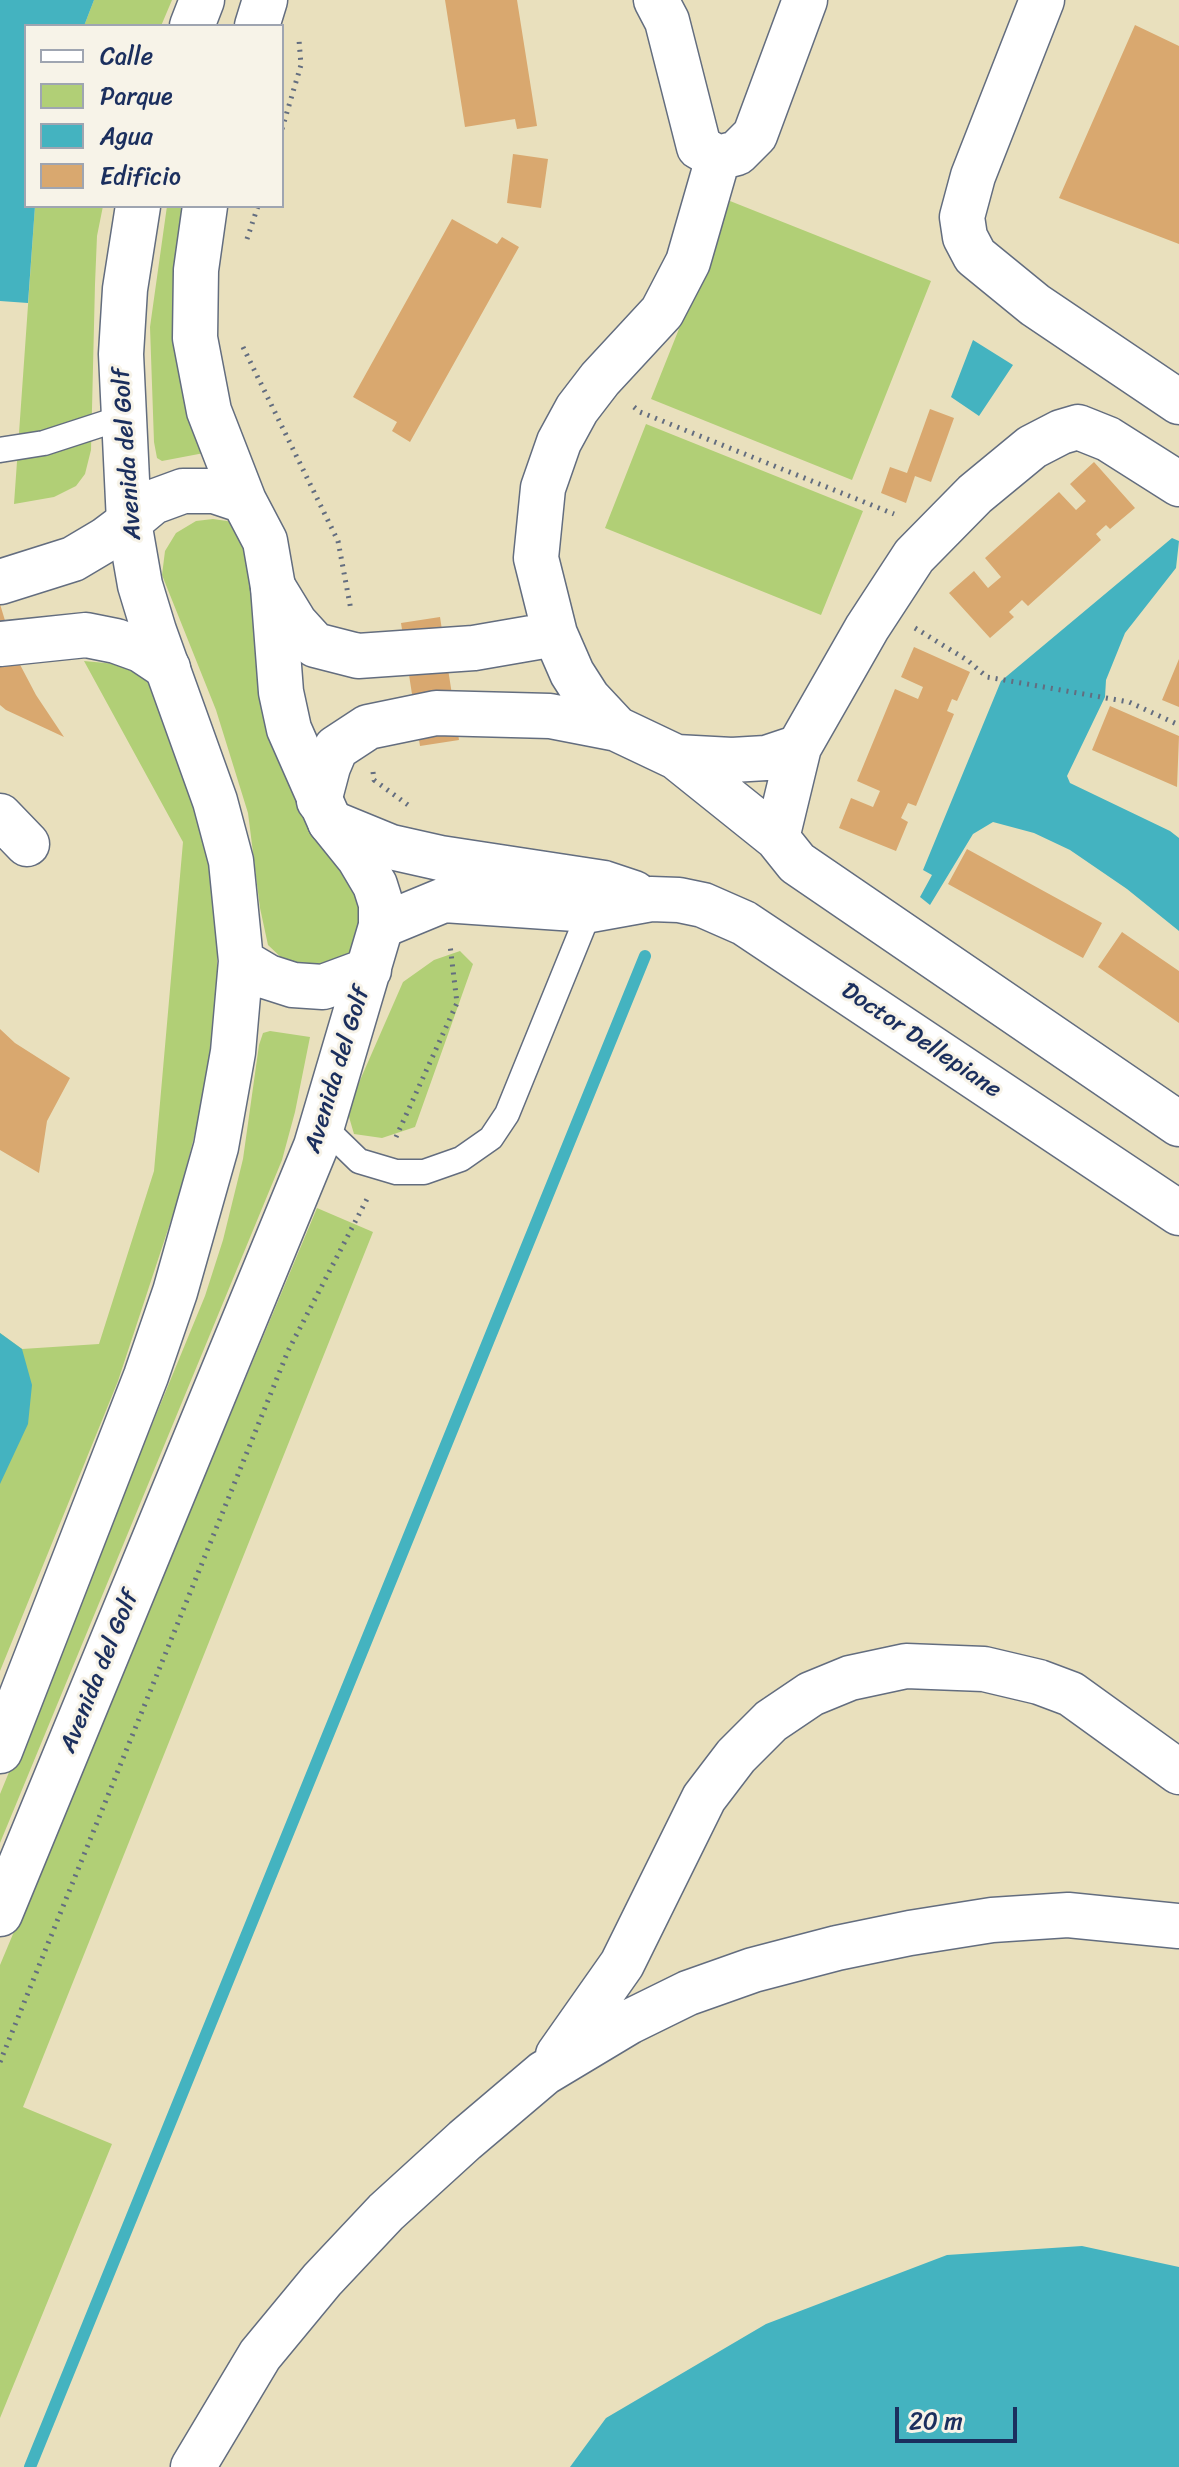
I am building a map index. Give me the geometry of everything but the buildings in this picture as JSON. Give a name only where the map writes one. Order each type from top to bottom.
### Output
[{"type":"street","points":[[193,24],[202,0]]},
{"type":"street","points":[[656,0],[667,21],[699,147],[718,158],[737,153],[755,135],[805,0]]},
{"type":"street","points":[[1042,0],[973,176],[962,217],[965,237],[975,256],[1035,305],[1179,402]]},
{"type":"street","points":[[617,729],[588,698],[572,673],[555,634],[536,558],[543,488],[559,442],[577,409],[600,379],[662,312],[688,262],[718,158]]},
{"type":"street","name":"Avenida del Golf","points":[[0,1751],[146,1376],[175,1292],[218,1135],[233,1052],[241,961],[231,861],[215,801],[140,585],[129,522],[121,354],[125,289],[138,208]]},
{"type":"street","name":"Avenida del Golf","points":[[0,1914],[323,1126],[381,926],[381,904],[375,885],[324,811],[289,729],[281,692],[273,587],[265,541],[244,501],[209,411],[195,338],[196,270],[205,208]]},
{"type":"street","points":[[777,838],[799,747],[880,607],[914,556],[975,494],[1032,447],[1078,427],[1108,439],[1179,484]]},
{"type":"street","points":[[0,582],[73,559],[105,540],[153,502],[183,491],[214,491],[244,501]]},
{"type":"street","points":[[273,587],[295,623],[315,645],[358,656],[474,648],[555,634]]},
{"type":"street","points":[[0,644],[86,635],[141,650],[168,668]]},
{"type":"street","points":[[324,811],[328,767],[336,748],[368,727],[436,713],[460,712],[550,716],[617,729],[676,757],[777,838],[797,863],[1179,1124]]},
{"type":"street","points":[[676,757],[766,758],[799,747]]},
{"type":"street","name":"Doctor Dellepiane","points":[[324,811],[391,847],[440,858],[604,883],[651,899]]},
{"type":"street","name":"Doctor Dellepiane","points":[[381,926],[444,900],[590,910],[651,899],[703,905],[744,923],[1179,1213]]},
{"type":"street","points":[[241,961],[268,977],[293,985],[323,987],[369,970]]},
{"type":"street","points":[[544,2073],[600,1999],[622,1964],[704,1798],[736,1756],[771,1721],[811,1694],[850,1678],[906,1666],[984,1669],[1039,1682],[1071,1694],[1179,1772]]},
{"type":"street","points":[[193,2467],[260,2355],[322,2280],[386,2212],[544,2073],[629,2022],[688,1993],[753,1970],[837,1948],[992,1920],[1068,1915],[1179,1926]]},
{"type":"street","points":[[645,1919],[644,1944],[650,1963],[669,1982],[688,1993]]},
{"type":"lane","points":[[0,450],[44,443],[124,417]]},
{"type":"lane","points":[[323,1126],[359,1161],[396,1172],[424,1172],[461,1159],[491,1138],[507,1114],[590,910]]},
{"type":"path","points":[[284,35],[301,65],[284,122]]},
{"type":"path","points":[[243,250],[257,208]]},
{"type":"path","points":[[241,334],[243,348],[338,541],[358,656]]},
{"type":"path","points":[[600,379],[640,412],[906,519],[927,543]]},
{"type":"path","points":[[880,607],[967,660],[987,677],[1129,702],[1179,725]]},
{"type":"path","points":[[368,727],[374,780],[410,807]]},
{"type":"path","points":[[0,2062],[288,1351],[353,1231],[457,1003],[444,900]]},
{"type":"green space","points":[[94,0],[172,0],[162,24],[85,24]]},
{"type":"green space","points":[[730,201],[931,281],[852,480],[651,399]]},
{"type":"green space","points":[[35,208],[103,208],[97,236],[91,450],[85,474],[76,486],[54,497],[14,504]]},
{"type":"green space","points":[[167,208],[196,208],[204,453],[162,461],[157,458],[150,327]]},
{"type":"green space","points":[[646,424],[863,511],[821,615],[605,528]]},
{"type":"green space","points":[[213,519],[234,522],[252,535],[309,824],[333,862],[356,888],[363,912],[352,958],[334,969],[287,963],[268,945],[248,813],[216,710],[162,575],[165,551],[176,533],[196,521]]},
{"type":"green space","points":[[84,661],[116,664],[138,674],[155,689],[170,720],[210,860],[217,940],[217,1017],[207,1087],[178,1199],[118,1381],[0,1671],[0,1333],[22,1349],[99,1344],[154,1171],[183,842]]},
{"type":"green space","points":[[460,951],[473,964],[415,1127],[382,1138],[354,1134],[347,1110],[403,982],[434,960]]},
{"type":"green space","points":[[270,1031],[310,1037],[282,1160],[0,1843],[0,1794],[205,1296],[243,1159],[259,1045],[263,1033]]},
{"type":"green space","points":[[317,1208],[373,1232],[23,2107],[112,2144],[0,2418],[0,1965]]},
{"type":"water","points":[[0,0],[94,0],[85,24],[24,24],[24,208],[35,208],[28,303],[0,301]]},
{"type":"water","points":[[973,340],[1013,365],[979,416],[951,397]]},
{"type":"water","points":[[1172,538],[1179,541],[1176,568],[1125,633],[1106,680],[1105,697],[1067,776],[1070,783],[1179,838],[1179,931],[1127,889],[1070,850],[1034,833],[993,822],[973,834],[930,905],[920,897],[932,875],[923,870],[1001,681]]},
{"type":"water","points":[[0,1333],[22,1349],[32,1385],[28,1424],[0,1484]]},
{"type":"water","points":[[1082,2246],[1179,2267],[1179,2467],[570,2467],[606,2418],[766,2324],[947,2255]]},
{"type":"waterway","points":[[30,2467],[645,956]]}]
